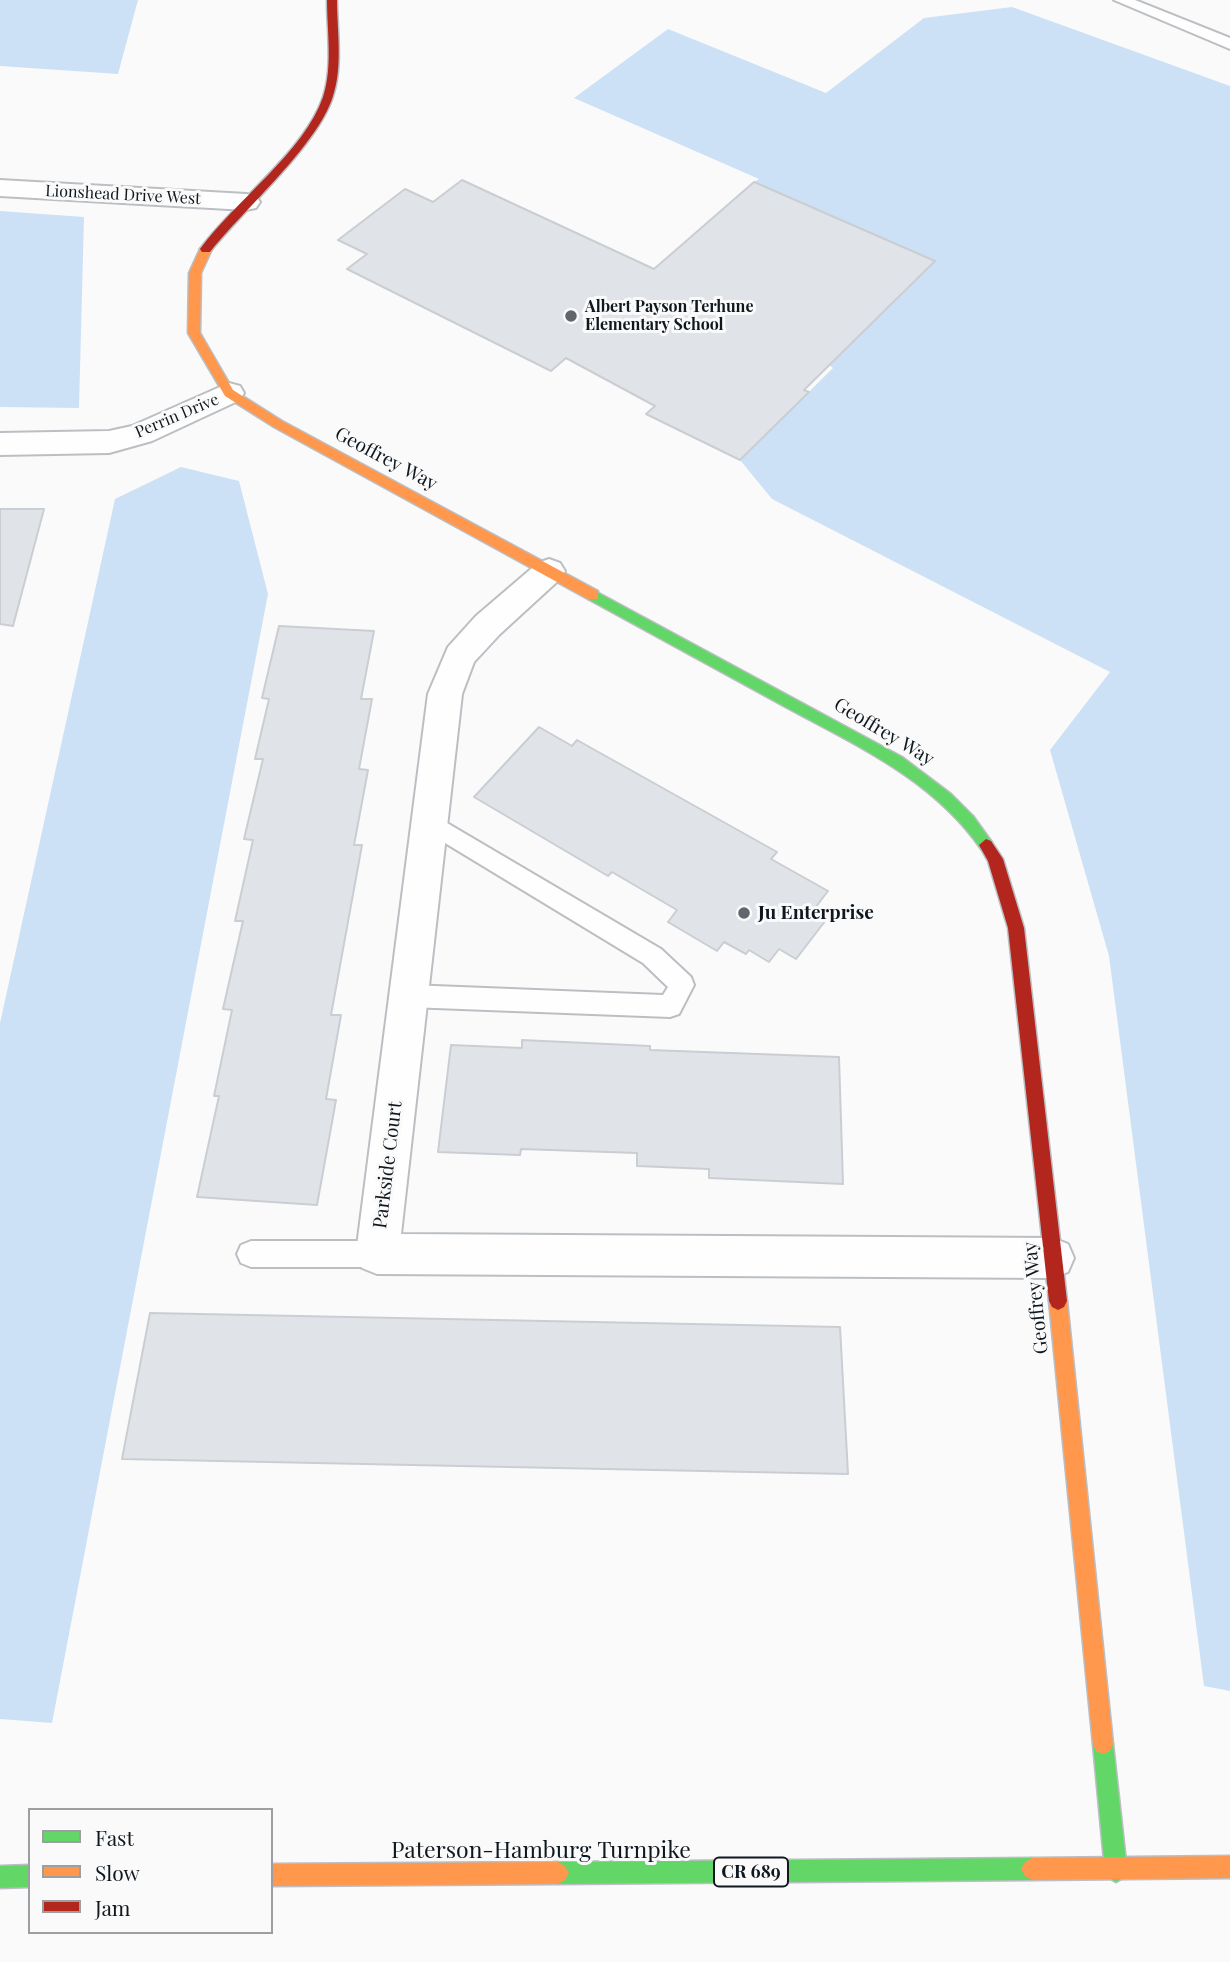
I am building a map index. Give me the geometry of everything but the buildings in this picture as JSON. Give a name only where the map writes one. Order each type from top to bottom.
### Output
[{"type":"street","name":"Geoffrey Way","points":[[332,0],[333,75],[327,101],[313,126],[202,255],[195,272],[192,300],[194,333],[229,393],[278,424],[897,761],[939,790],[974,824],[995,859],[1016,928],[1053,1258],[1115,1871]]},
{"type":"street","name":"Lionshead Drive West","points":[[0,188],[246,202]]},
{"type":"street","name":"Perrin Drive","points":[[0,444],[109,442],[141,434],[229,393]]},
{"type":"street","name":"Parkside Court","points":[[549,571],[488,625],[460,656],[445,694],[377,1254],[1053,1258]]},
{"type":"street","name":"Paterson-Hamburg Turnpike","points":[[273,1875],[1115,1871],[1230,1867]]},
{"type":"street","points":[[0,1877],[28,1877]]},
{"type":"lane","points":[[1122,0],[1230,44]]},
{"type":"lane","points":[[408,996],[670,1006],[682,985],[652,956],[430,822]]},
{"type":"lane","points":[[251,1254],[377,1254]]},
{"type":"shaded area","points":[[0,0],[138,0],[118,74],[0,66]]},
{"type":"shaded area","points":[[1012,7],[1230,86],[1230,1691],[1204,1686],[1109,956],[1050,750],[1110,672],[772,499],[740,460],[833,368],[829,365],[934,260],[754,182],[759,179],[574,98],[668,29],[826,93],[924,18]]},
{"type":"shaded area","points":[[0,211],[84,217],[79,408],[0,407]]},
{"type":"shaded area","points":[[181,467],[239,481],[268,594],[52,1723],[0,1719],[0,1023],[115,499]]},
{"type":"traffic: fast","points":[[593,595],[897,761],[946,798],[986,845]]},
{"type":"traffic: fast","points":[[1103,1744],[1116,1871]]},
{"type":"traffic: fast","points":[[558,1873],[1032,1869]]},
{"type":"traffic: fast","points":[[0,1877],[28,1876]]},
{"type":"traffic: slow","points":[[206,249],[195,273],[194,333],[229,393],[278,424],[593,595]]},
{"type":"traffic: slow","points":[[1058,1301],[1103,1744]]},
{"type":"traffic: slow","points":[[1032,1869],[1230,1867]]},
{"type":"traffic: slow","points":[[273,1875],[558,1873]]},
{"type":"traffic: jam","points":[[206,249],[292,153],[321,114],[328,97],[332,73],[332,0]]},
{"type":"traffic: jam","points":[[986,845],[995,859],[1016,928],[1058,1301]]},
{"type":"place","name":"Albert Payson Terhune Elementary School","points":[[571,316]]},
{"type":"place","name":"Ju Enterprise","points":[[744,913]]}]
